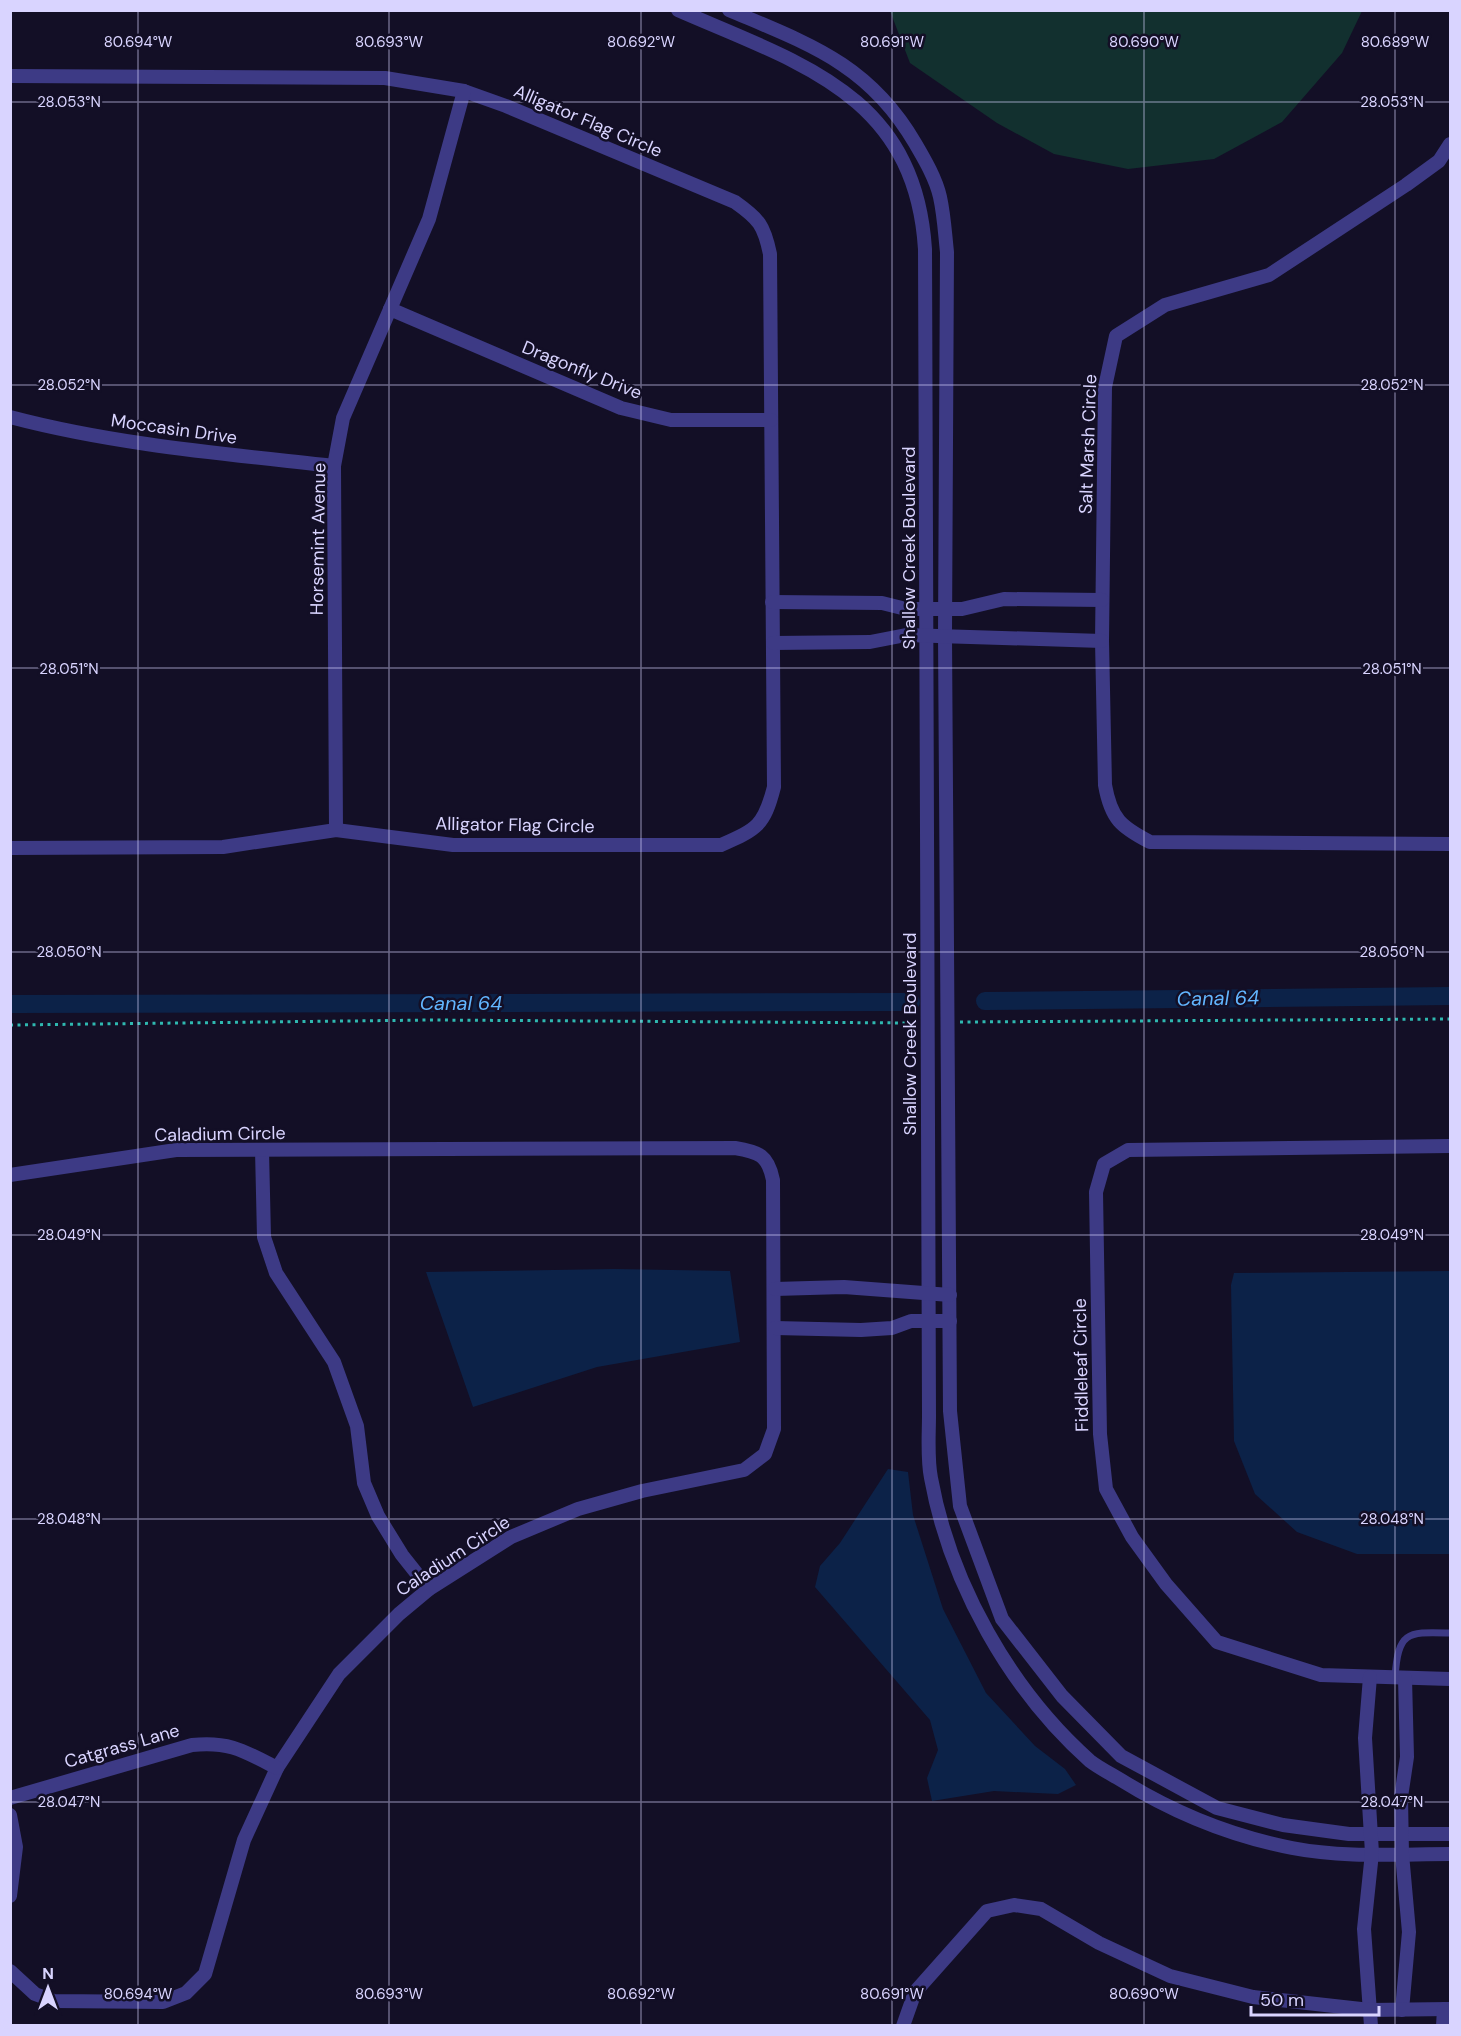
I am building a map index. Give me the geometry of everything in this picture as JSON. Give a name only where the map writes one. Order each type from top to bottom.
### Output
[{"type":"street","name":"Shallow Creek Boulevard","points":[[678,10],[790,59],[834,82],[881,126],[905,166],[918,197],[925,249],[930,1477],[950,1549],[993,1647],[1044,1714],[1092,1762],[1156,1802],[1226,1831],[1294,1848],[1372,1853],[1450,1854]]},
{"type":"street","name":"Shallow Creek Boulevard","points":[[729,10],[795,38],[843,63],[870,86],[897,113],[924,159],[940,197],[947,252],[945,635],[950,1411],[960,1506],[1002,1619],[1062,1696],[1121,1756],[1217,1808],[1283,1825],[1349,1834],[1450,1834]]},
{"type":"street","name":"Alligator Flag Circle","points":[[10,76],[385,78],[464,92],[595,142],[735,202],[752,214],[764,228],[770,254],[774,787],[767,811],[753,831],[721,845],[453,845],[336,830],[223,847],[10,848]]},
{"type":"street","name":"Horsemint Avenue","points":[[336,830],[334,466],[343,418],[429,219],[464,92]]},
{"type":"street","name":"Salt Marsh Circle","points":[[1450,144],[1445,166],[1269,274],[1166,305],[1116,336],[1105,387],[1102,600],[1105,785],[1109,807],[1125,829],[1150,842],[1450,844]]},
{"type":"street","name":"Dragonfly Drive","points":[[390,309],[621,408],[671,420],[771,420]]},
{"type":"street","name":"Moccasin Drive","points":[[10,417],[58,430],[177,449],[334,466]]},
{"type":"street","points":[[772,602],[882,603],[906,609],[962,609],[1004,599],[1102,600]]},
{"type":"street","points":[[773,644],[870,642],[906,635],[1102,641]]},
{"type":"street","name":"Fiddleleaf Circle","points":[[1450,1146],[1128,1150],[1104,1164],[1096,1192],[1100,1434],[1106,1489],[1132,1537],[1166,1584],[1217,1642],[1321,1675],[1450,1679]]},
{"type":"street","name":"Caladium Circle","points":[[10,1175],[176,1150],[735,1149],[756,1151],[770,1165],[773,1180],[775,1289],[774,1429],[765,1454],[744,1470],[642,1491],[578,1509],[511,1537],[429,1589],[399,1614],[339,1674],[277,1768],[244,1840],[205,1974],[186,1993],[163,2002],[54,2001],[35,1994],[10,1971]]},
{"type":"street","points":[[262,1150],[264,1237],[276,1273],[334,1362],[357,1426],[364,1483],[378,1516],[402,1555],[429,1589]]},
{"type":"street","points":[[775,1289],[844,1287],[950,1295]]},
{"type":"street","points":[[775,1328],[861,1330],[929,1321],[950,1321]]},
{"type":"street","points":[[1370,1677],[1365,1738],[1372,1853],[1364,1929],[1371,2025]]},
{"type":"street","points":[[1400,1678],[1407,1757],[1401,1797],[1401,1834],[1409,1932],[1402,2010]]},
{"type":"street","name":"Catgrass Lane","points":[[10,1798],[192,1745],[216,1742],[232,1746],[277,1768]]},
{"type":"street","points":[[10,1815],[16,1847],[10,1896]]},
{"type":"street","points":[[903,2025],[915,1992],[987,1911],[1014,1905],[1041,1909],[1099,1943],[1170,1976],[1253,1997],[1370,2010],[1447,2009],[1443,2025]]},
{"type":"lane","points":[[1400,1678],[1396,1653],[1404,1639],[1416,1632],[1450,1633]]},
{"type":"path","points":[[948,1022],[1450,1019]]},
{"type":"path","points":[[10,1025],[432,1020],[928,1023]]},
{"type":"green space","points":[[890,11],[1362,11],[1342,53],[1282,122],[1214,159],[1128,169],[1054,154],[997,123],[910,63]]},
{"type":"water","points":[[614,1269],[730,1271],[740,1342],[597,1367],[473,1407],[426,1272]]},
{"type":"water","points":[[1450,1271],[1450,1554],[1357,1554],[1297,1532],[1255,1494],[1234,1441],[1231,1285],[1234,1273]]},
{"type":"water","points":[[888,1469],[908,1472],[913,1515],[943,1609],[986,1693],[1035,1746],[1065,1769],[1076,1785],[1058,1794],[994,1791],[932,1801],[927,1778],[938,1750],[930,1720],[815,1587],[820,1566],[840,1543]]},
{"type":"waterway","name":"Canal 64","points":[[985,1001],[1450,996]]},
{"type":"waterway","name":"Canal 64","points":[[10,1004],[911,1002]]}]
